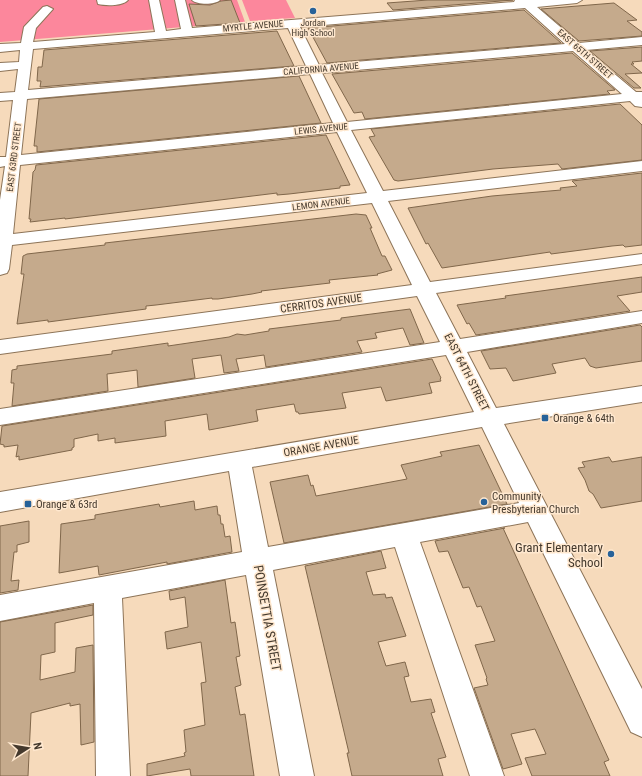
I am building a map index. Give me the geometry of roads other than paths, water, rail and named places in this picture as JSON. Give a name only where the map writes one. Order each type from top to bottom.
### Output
[{"type":"street","points":[[102,0],[102,2],[124,0]]},
{"type":"street","points":[[154,0],[161,34]]},
{"type":"street","points":[[180,0],[187,32]]},
{"type":"street","points":[[197,0],[215,0]]},
{"type":"street","name":"MYRTLE AVENUE","points":[[0,48],[521,2],[577,0]]},
{"type":"street","name":"EAST 65TH STREET","points":[[521,2],[639,99]]},
{"type":"street","name":"EAST 63RD STREET","points":[[0,268],[7,161],[12,127],[22,95],[30,27],[47,9]]},
{"type":"street","name":"EAST 64TH STREET","points":[[292,23],[342,127],[642,721]]},
{"type":"street","name":"CALIFORNIA AVENUE","points":[[0,97],[642,41]]},
{"type":"street","points":[[0,67],[25,65]]},
{"type":"street","name":"LEWIS AVENUE","points":[[7,161],[639,99]]},
{"type":"street","name":"LEMON AVENUE","points":[[2,241],[642,166]]},
{"type":"street","name":"CERRITOS AVENUE","points":[[0,347],[642,258]]},
{"type":"street","points":[[0,417],[642,317]]},
{"type":"street","name":"ORANGE AVENUE","points":[[0,502],[490,418],[642,394]]},
{"type":"street","name":"POINSETTIA STREET","points":[[239,461],[297,776]]},
{"type":"street","points":[[0,608],[536,510]]},
{"type":"street","points":[[404,534],[487,776]]},
{"type":"street","points":[[108,588],[113,776]]},
{"type":"place","name":"Jordan High School","points":[[313,11]]},
{"type":"place","name":"Orange & 64th","points":[[545,418]]},
{"type":"place","name":"Community Presbyterian Church","points":[[484,502]]},
{"type":"place","name":"Orange & 63rd","points":[[28,504]]},
{"type":"place","name":"Grant Elementary School","points":[[611,554]]}]
